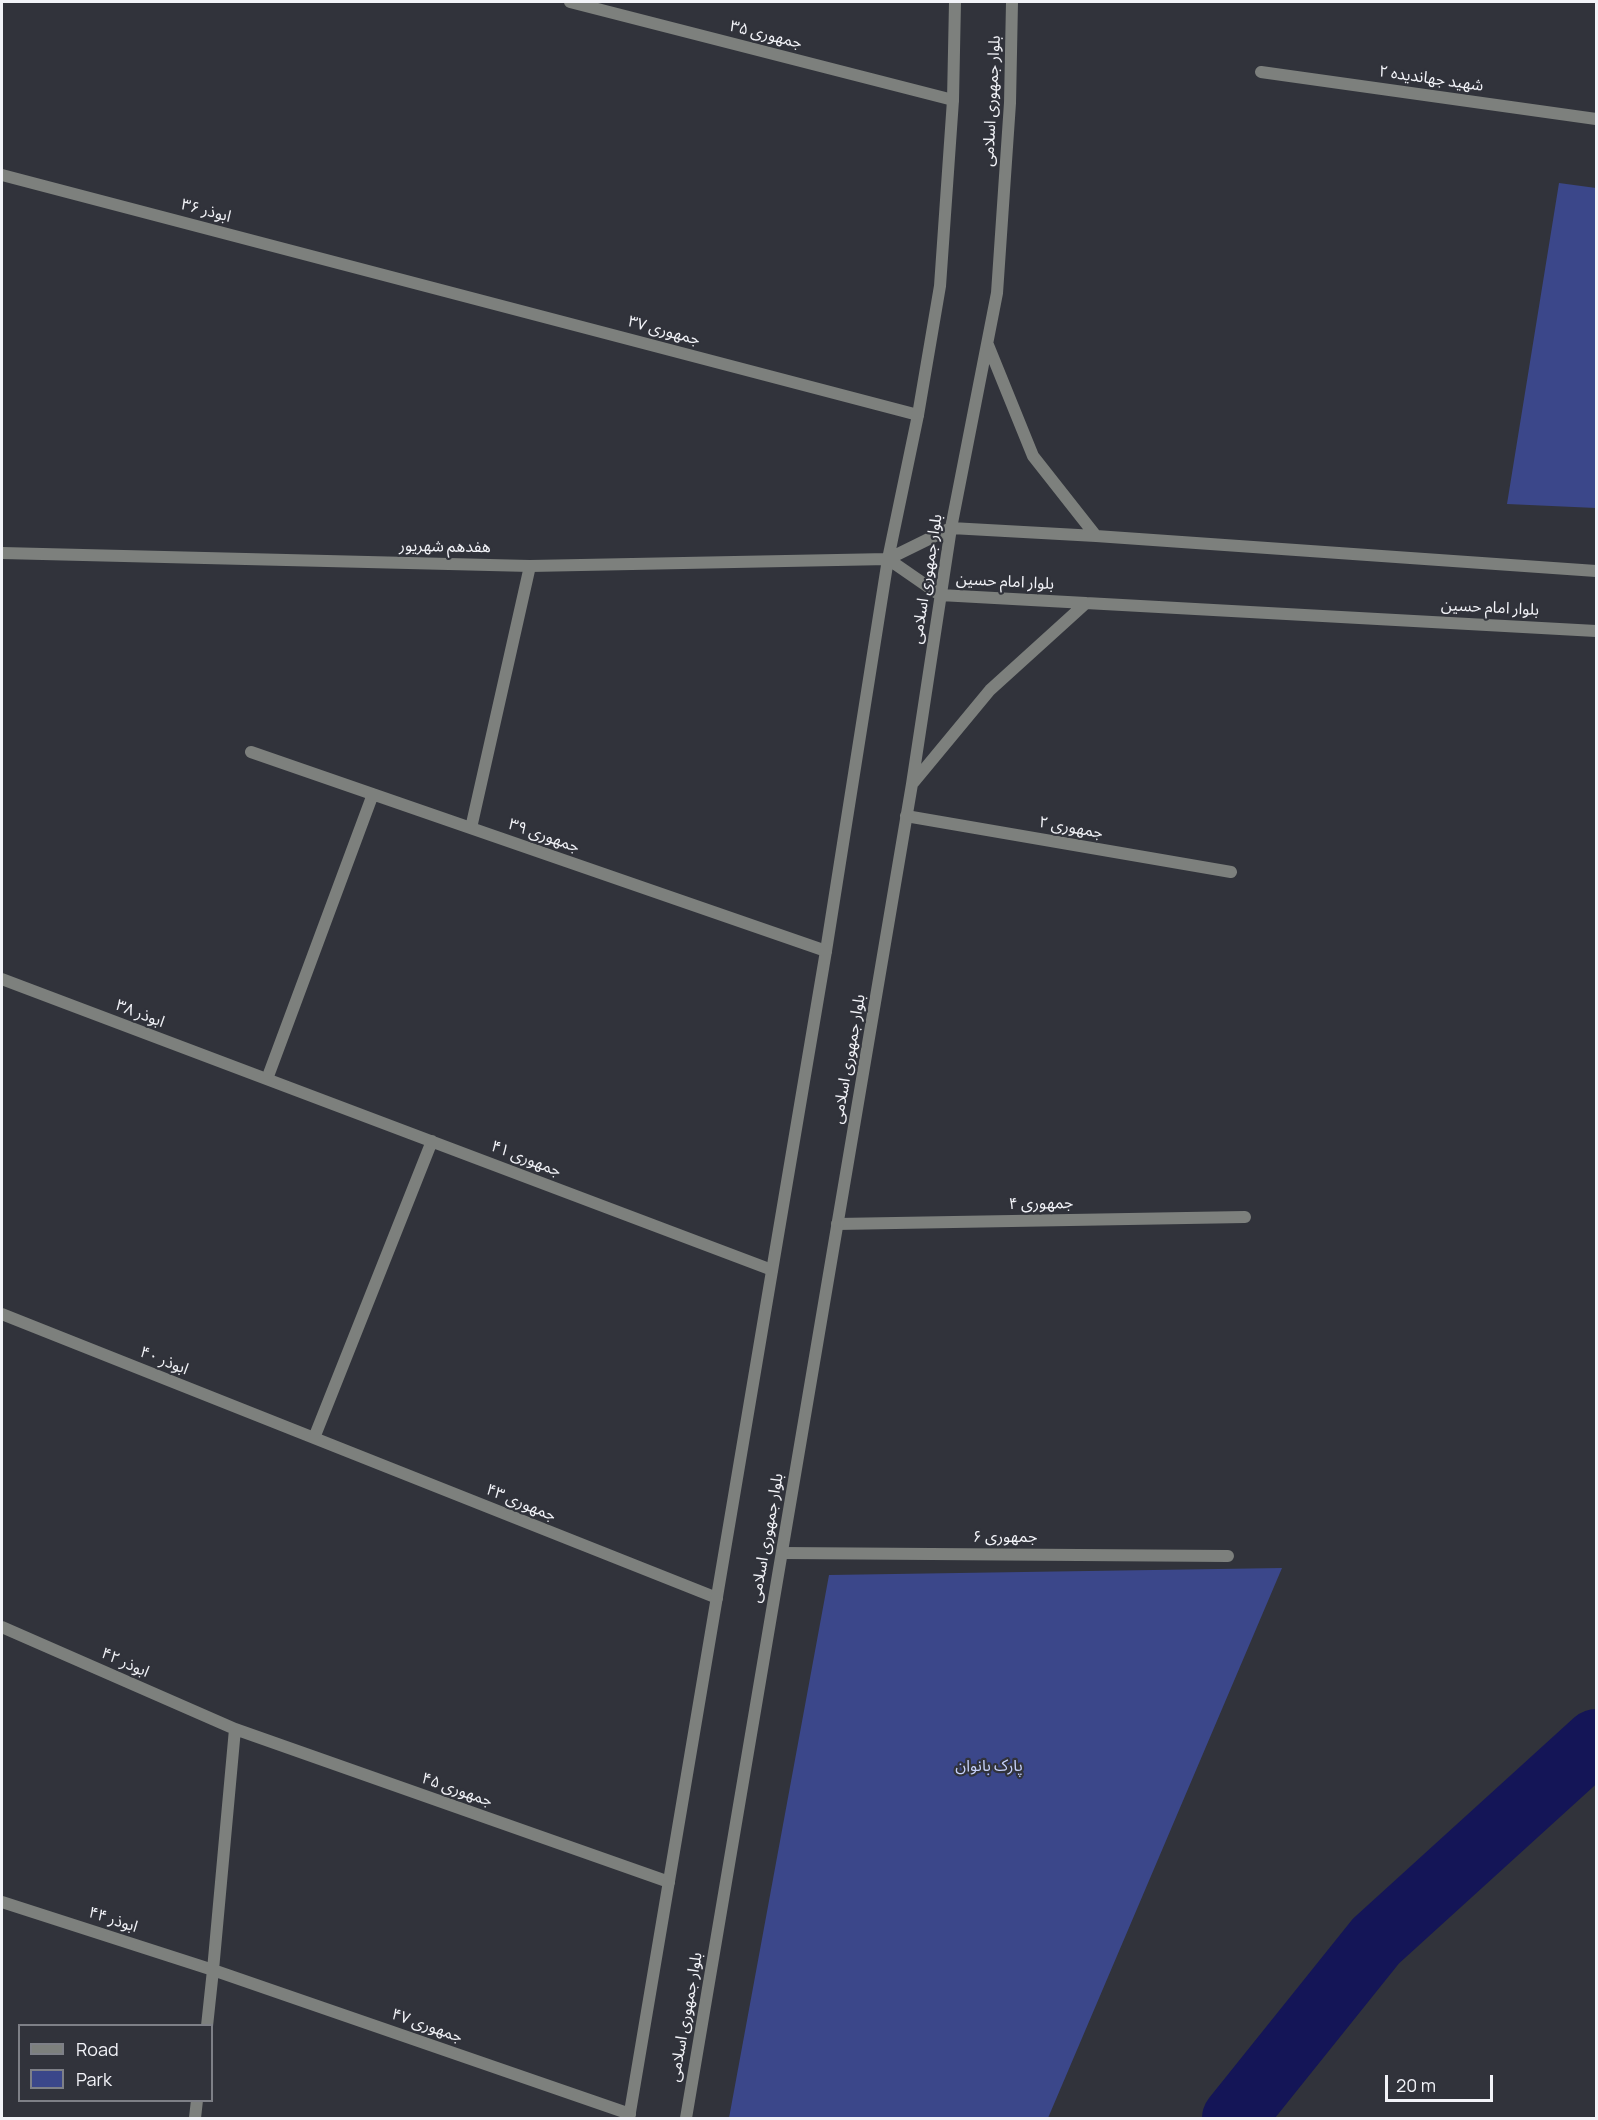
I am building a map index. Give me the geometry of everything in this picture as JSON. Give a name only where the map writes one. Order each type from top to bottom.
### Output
[{"type":"street","name":"جمهوری ۳۵","points":[[570,2],[953,100]]},
{"type":"street","points":[[629,2116],[826,951],[888,559],[918,415],[940,286],[953,100],[955,2]]},
{"type":"street","name":"بلوار جمهوری اسلامی","points":[[686,2118],[912,784],[951,528],[988,345],[998,281],[1010,103],[1012,2]]},
{"type":"street","name":"شهید جهاندیده ۲","points":[[1261,72],[1596,119]]},
{"type":"street","name":"ابوذر ۳۶","points":[[2,175],[402,279]]},
{"type":"street","name":"جمهوری ۳۷","points":[[402,279],[918,415]]},
{"type":"street","points":[[988,345],[1033,456],[1096,536]]},
{"type":"street","points":[[888,559],[951,528],[1596,571]]},
{"type":"street","name":"هفدهم شهریور","points":[[2,554],[530,566],[888,559]]},
{"type":"street","name":"بلوار امام حسین","points":[[888,559],[940,596],[1596,631]]},
{"type":"street","points":[[471,828],[530,566]]},
{"type":"street","points":[[912,784],[990,690],[1086,603]]},
{"type":"street","name":"جمهوری ۳۹","points":[[251,752],[826,951]]},
{"type":"street","points":[[267,1079],[373,794]]},
{"type":"street","name":"جمهوری ۲","points":[[906,816],[1231,872]]},
{"type":"street","name":"ابوذر ۳۸","points":[[2,980],[267,1079]]},
{"type":"street","name":"جمهوری ۴۱","points":[[267,1079],[772,1270]]},
{"type":"street","points":[[314,1438],[432,1141]]},
{"type":"street","name":"جمهوری ۴","points":[[837,1224],[1245,1217]]},
{"type":"street","name":"ابوذر ۴۰","points":[[2,1314],[314,1438]]},
{"type":"street","name":"جمهوری ۴۳","points":[[314,1438],[717,1598]]},
{"type":"street","name":"جمهوری ۶","points":[[782,1553],[1228,1556]]},
{"type":"street","name":"ابوذر ۴۲","points":[[2,1627],[235,1729]]},
{"type":"street","points":[[207,2024],[235,1729]]},
{"type":"street","name":"جمهوری ۴۵","points":[[235,1729],[669,1882]]},
{"type":"street","name":"ابوذر ۴۴","points":[[2,1902],[213,1970]]},
{"type":"street","name":"جمهوری ۴۷","points":[[213,1970],[629,2116]]},
{"type":"street","points":[[195,2118],[197,2102]]},
{"type":"green space","points":[[1559,183],[1596,188],[1596,508],[1507,504]]},
{"type":"green space","name":"پارک بانوان","points":[[1282,1568],[1048,2118],[729,2118],[829,1575]]},
{"type":"waterway","points":[[1234,2118],[1376,1941],[1596,1741]]}]
